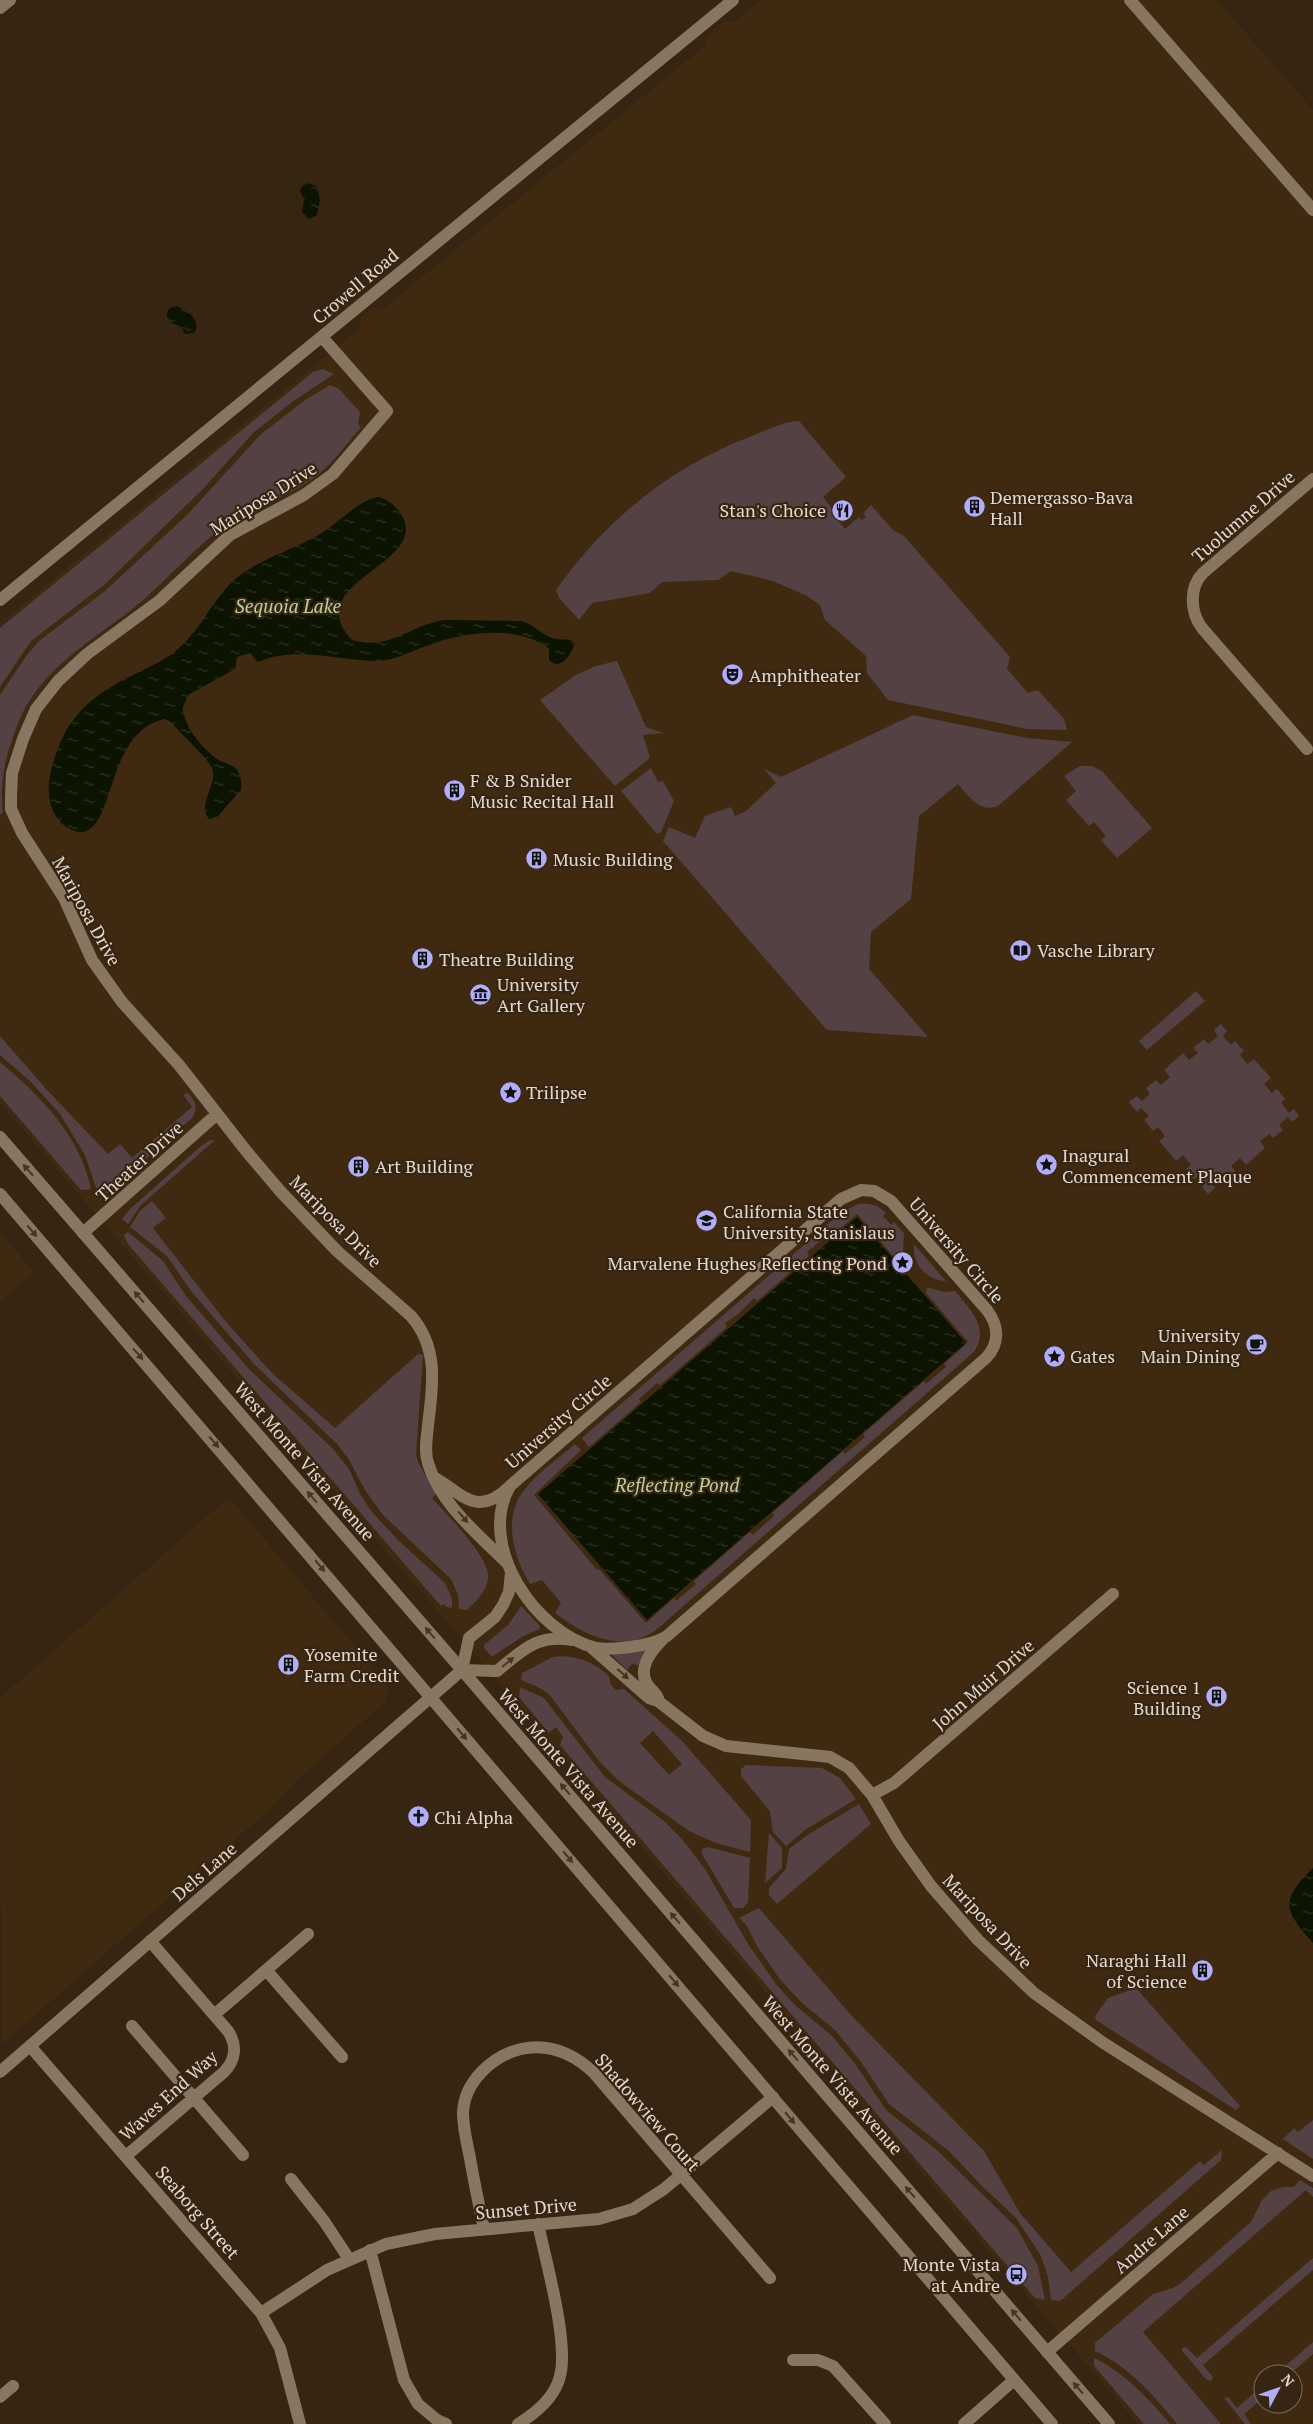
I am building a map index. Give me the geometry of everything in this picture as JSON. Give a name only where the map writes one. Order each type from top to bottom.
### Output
[{"type":"street","points":[[0,8],[10,0]]},
{"type":"street","name":"Crowell Road","points":[[0,600],[733,0]]},
{"type":"street","points":[[1130,0],[1313,210]]},
{"type":"street","name":"Mariposa Drive","points":[[322,337],[387,411],[341,466],[328,478],[304,495],[230,535],[159,601],[78,662],[58,681],[36,710],[15,760],[10,786],[12,809],[26,839],[64,898],[87,952],[122,1002],[179,1064],[246,1152],[315,1229],[351,1265],[411,1316],[421,1328],[430,1350],[433,1366],[426,1444],[427,1462],[439,1490],[485,1543],[510,1567]]},
{"type":"street","name":"Tuolumne Drive","points":[[1307,749],[1199,625],[1194,611],[1193,596],[1196,582],[1203,573],[1313,479]]},
{"type":"street","name":"Theater Drive","points":[[83,1233],[217,1114]]},
{"type":"street","name":"West Monte Vista Avenue","points":[[0,1137],[462,1670],[1109,2424]]},
{"type":"street","name":"University Circle","points":[[510,1567],[509,1592],[503,1606],[495,1617],[469,1638],[462,1670],[497,1671],[542,1640],[563,1639],[584,1644],[605,1649],[615,1649],[645,1644],[667,1636],[978,1364],[993,1349],[997,1330],[992,1316],[891,1201],[880,1193],[867,1190],[853,1192],[841,1200],[510,1486],[503,1503],[501,1515],[502,1537],[510,1567],[525,1595],[538,1611],[559,1630],[584,1644]]},
{"type":"street","points":[[0,1194],[1052,2424]]},
{"type":"street","points":[[435,1478],[464,1499],[475,1502],[491,1499],[510,1486]]},
{"type":"street","name":"John Muir Drive","points":[[872,1794],[894,1783],[1113,1594]]},
{"type":"street","name":"Mariposa Drive","points":[[658,1701],[656,1692],[646,1682],[644,1669],[650,1655],[667,1636]]},
{"type":"street","name":"Mariposa Drive","points":[[584,1644],[649,1698],[658,1701],[693,1730],[726,1746],[830,1757],[849,1768],[872,1794],[899,1841],[931,1886],[978,1940],[1034,1993],[1102,2042],[1313,2176]]},
{"type":"street","name":"Dels Lane","points":[[0,2072],[462,1670]]},
{"type":"street","points":[[214,2015],[308,1934]]},
{"type":"street","name":"Waves End Way","points":[[126,2156],[228,2069],[233,2058],[234,2045],[231,2036],[150,1941]]},
{"type":"street","points":[[266,1970],[342,2056]]},
{"type":"street","points":[[132,2026],[243,2155]]},
{"type":"street","name":"Seaborg Street","points":[[30,2046],[261,2314],[280,2348],[300,2424]]},
{"type":"street","name":"Shadowview Court","points":[[484,2229],[464,2129],[463,2112],[470,2089],[484,2070],[507,2054],[522,2049],[549,2048],[568,2054],[584,2064],[770,2278]]},
{"type":"street","name":"Sunset Drive","points":[[261,2314],[305,2283],[348,2259],[370,2250],[426,2235],[599,2219],[616,2215],[650,2200],[773,2097]]},
{"type":"street","name":"Andre Lane","points":[[1047,2352],[1278,2154]]},
{"type":"street","points":[[291,2179],[324,2221],[348,2259]]},
{"type":"street","points":[[518,2424],[536,2413],[548,2399],[560,2377],[562,2365],[560,2335],[538,2224]]},
{"type":"street","points":[[370,2250],[404,2380],[418,2404],[437,2420],[446,2424]]},
{"type":"street","points":[[793,2360],[818,2360],[833,2366],[885,2424]]},
{"type":"street","points":[[964,2424],[1014,2380]]},
{"type":"street","points":[[0,2397],[13,2386]]},
{"type":"shaded area","name":"California State University, Stanislaus","points":[[761,0],[1217,0],[1313,110],[1313,2424],[1138,2424],[0,1103],[0,623],[359,329],[360,318],[374,307],[384,308],[705,46],[706,37],[724,22],[734,22]]},
{"type":"shaded area","points":[[323,369],[334,374],[292,402],[253,433],[202,490],[105,584],[31,641],[0,687],[0,628],[313,372]]},
{"type":"shaded area","points":[[330,385],[339,389],[360,412],[358,424],[361,427],[338,455],[319,474],[302,486],[246,513],[225,526],[203,543],[143,600],[54,670],[30,700],[18,723],[5,764],[2,788],[3,812],[0,815],[0,695],[27,655],[39,641],[105,591],[188,514],[260,435],[305,400]]},
{"type":"shaded area","points":[[799,421],[846,477],[823,497],[845,529],[859,517],[862,520],[866,517],[863,513],[871,505],[893,530],[904,536],[1010,657],[1007,669],[1028,693],[1038,690],[1064,719],[1067,730],[1027,729],[888,700],[867,673],[866,656],[825,620],[820,605],[807,596],[773,581],[731,571],[718,580],[662,582],[650,593],[592,603],[579,620],[559,598],[556,590],[575,565],[618,518],[642,498],[668,479],[723,448],[775,427]]},
{"type":"shaded area","points":[[617,661],[646,727],[663,733],[643,735],[650,758],[615,786],[540,700],[576,675],[596,666]]},
{"type":"shaded area","points":[[913,715],[1027,738],[1072,742],[998,806],[991,808],[980,805],[970,798],[958,784],[919,816],[911,899],[871,932],[869,969],[928,1037],[827,1030],[663,841],[669,827],[695,838],[705,816],[731,807],[735,816],[746,811],[776,783],[764,769],[781,777]]},
{"type":"shaded area","points":[[1080,766],[1092,766],[1102,771],[1152,828],[1117,858],[1101,840],[1106,836],[1094,822],[1089,826],[1066,800],[1076,791],[1064,776]]},
{"type":"shaded area","points":[[651,768],[658,782],[663,781],[674,801],[661,832],[657,834],[621,791]]},
{"type":"shaded area","points":[[1196,991],[1205,1001],[1147,1050],[1139,1041]]},
{"type":"shaded area","points":[[1221,1024],[1227,1031],[1223,1036],[1231,1045],[1235,1041],[1244,1051],[1240,1055],[1247,1064],[1254,1059],[1271,1078],[1264,1084],[1272,1093],[1277,1089],[1285,1099],[1281,1103],[1289,1113],[1294,1109],[1299,1116],[1292,1122],[1288,1117],[1279,1125],[1283,1130],[1273,1138],[1269,1134],[1260,1141],[1265,1148],[1246,1165],[1240,1158],[1231,1166],[1235,1171],[1225,1179],[1221,1175],[1212,1183],[1215,1188],[1208,1194],[1202,1187],[1206,1183],[1199,1175],[1194,1179],[1186,1169],[1191,1165],[1183,1155],[1176,1161],[1159,1141],[1165,1136],[1158,1127],[1153,1131],[1144,1120],[1149,1116],[1141,1108],[1137,1112],[1129,1102],[1137,1096],[1142,1101],[1150,1094],[1146,1088],[1156,1080],[1161,1085],[1170,1077],[1164,1070],[1183,1053],[1189,1060],[1198,1053],[1193,1048],[1204,1039],[1208,1044],[1218,1036],[1214,1030]]},
{"type":"shaded area","points":[[0,1036],[47,1090],[108,1154],[120,1144],[132,1158],[192,1107],[184,1096],[185,1093],[189,1094],[195,1103],[194,1115],[106,1194],[96,1188],[85,1155],[60,1114],[31,1082],[0,1055]]},
{"type":"shaded area","points":[[0,1062],[30,1089],[68,1134],[86,1169],[91,1189],[81,1190],[0,1096]]},
{"type":"shaded area","points":[[211,1140],[215,1140],[140,1206],[128,1224],[122,1219],[129,1210],[201,1146]]},
{"type":"shaded area","points":[[152,1201],[166,1218],[153,1228],[226,1322],[272,1373],[335,1428],[418,1354],[423,1355],[416,1454],[418,1462],[436,1494],[432,1498],[467,1537],[483,1560],[487,1570],[488,1579],[485,1588],[467,1610],[459,1609],[458,1595],[451,1579],[383,1515],[365,1490],[348,1458],[337,1444],[254,1364],[191,1291],[167,1256],[130,1227],[140,1211]]},
{"type":"shaded area","points":[[859,1204],[877,1206],[886,1213],[883,1216],[891,1225],[894,1222],[904,1233],[904,1261],[899,1263],[857,1214],[834,1234],[831,1232],[807,1252],[809,1256],[757,1301],[754,1298],[738,1314],[725,1323],[727,1327],[660,1385],[657,1383],[639,1399],[641,1402],[589,1447],[582,1438],[843,1211]]},
{"type":"shaded area","points":[[0,1232],[34,1272],[0,1302]]},
{"type":"shaded area","points":[[128,1232],[163,1261],[186,1296],[248,1368],[333,1449],[349,1469],[361,1496],[372,1512],[399,1541],[445,1583],[452,1598],[452,1608],[443,1604],[441,1606],[128,1244],[124,1235]]},
{"type":"shaded area","points":[[914,1244],[946,1281],[932,1278],[922,1270],[915,1258]]},
{"type":"shaded area","points":[[927,1287],[944,1292],[955,1291],[972,1312],[979,1327],[980,1335],[974,1352],[656,1630],[630,1641],[604,1639],[591,1635],[555,1613],[561,1603],[542,1580],[530,1584],[515,1551],[512,1527],[516,1504],[533,1479],[575,1444],[581,1450],[534,1495],[597,1570],[599,1569],[646,1623],[674,1598],[676,1601],[696,1584],[694,1581],[750,1532],[753,1535],[774,1516],[772,1513],[843,1451],[845,1454],[865,1437],[863,1434],[924,1381],[926,1384],[946,1367],[944,1364],[968,1342],[926,1293]]},
{"type":"shaded area","points":[[229,1497],[383,1680],[388,1689],[386,1701],[298,1779],[268,1811],[1,2045],[0,1698]]},
{"type":"shaded area","points":[[521,1606],[540,1626],[540,1629],[523,1636],[492,1657],[484,1648],[484,1645],[508,1625]]},
{"type":"shaded area","points":[[647,1649],[638,1665],[632,1664],[627,1670],[612,1655]]},
{"type":"shaded area","points":[[561,1656],[583,1660],[603,1671],[609,1676],[611,1685],[616,1690],[624,1689],[682,1741],[751,1820],[750,1852],[716,1843],[689,1831],[619,1781],[599,1761],[549,1694],[521,1680],[522,1673],[553,1657]],"holes":[[[653,1731],[682,1764],[669,1775],[640,1743]]]},
{"type":"shaded area","points":[[520,1687],[544,1698],[605,1777],[664,1821],[681,1838],[705,1869],[748,1944],[776,1984],[795,2005],[832,2036],[856,2065],[886,2110],[938,2151],[1017,2228],[1038,2266],[1045,2300],[1035,2298],[560,1745],[563,1737],[556,1727],[549,1733],[519,1697]]},
{"type":"shaded area","points":[[746,1765],[822,1768],[840,1778],[856,1799],[805,1830],[786,1846],[773,1832],[770,1811],[741,1776],[741,1769]]},
{"type":"shaded area","points":[[859,1804],[871,1824],[777,1904],[769,1895],[769,1888],[786,1869],[789,1849],[806,1836]]},
{"type":"shaded area","points":[[769,1833],[782,1848],[782,1868],[765,1883]]},
{"type":"shaded area","points":[[708,1847],[750,1858],[748,1902],[743,1908],[734,1908],[702,1854],[702,1849]]},
{"type":"shaded area","points":[[759,1908],[851,2015],[984,2151],[1020,2213],[1071,2272],[1200,2161],[1204,2165],[1222,2150],[1221,2160],[1060,2301],[1051,2300],[1048,2277],[1041,2256],[1016,2218],[949,2151],[889,2104],[861,2062],[835,2030],[802,2003],[779,1978],[757,1946],[747,1926],[739,1918]]},
{"type":"shaded area","points":[[1136,1988],[1240,2106],[1236,2110],[1096,2020],[1095,2016],[1108,1998]]},
{"type":"shaded area","points":[[1313,2120],[1313,2159],[1283,2139],[1294,2128],[1298,2132]]},
{"type":"shaded area","points":[[1300,2180],[1313,2188],[1313,2197],[1306,2190],[1143,2332],[1221,2424],[1177,2424],[1160,2403],[1130,2373],[1095,2351],[1095,2343],[1153,2294],[1173,2288],[1181,2283],[1251,2222],[1262,2200],[1271,2191],[1283,2187],[1294,2187]]},
{"type":"shaded area","points":[[1313,2258],[1313,2270],[1203,2365],[1213,2377],[1211,2381],[1207,2380],[1182,2351],[1182,2348],[1186,2347],[1197,2358]]},
{"type":"shaded area","points":[[1313,2342],[1313,2354],[1302,2364],[1288,2364]]},
{"type":"shaded area","points":[[1094,2358],[1126,2378],[1170,2424],[1144,2424],[1094,2366]]},
{"type":"shaded area","points":[[1253,2394],[1253,2406],[1244,2414],[1251,2424],[1245,2424],[1224,2398],[1228,2397],[1237,2408]]},
{"type":"water","points":[[309,183],[317,187],[320,200],[317,215],[309,219],[302,212],[304,200],[300,191],[302,186]]},
{"type":"water","points":[[177,306],[193,316],[196,324],[194,333],[185,334],[180,326],[172,323],[167,318],[169,309]]},
{"type":"water","name":"Sequoia Lake","points":[[377,497],[389,502],[399,511],[406,529],[400,545],[387,559],[353,587],[341,602],[340,619],[352,640],[365,643],[389,640],[444,620],[520,621],[529,624],[552,638],[569,640],[575,643],[565,660],[558,664],[553,663],[549,660],[549,649],[547,647],[534,640],[505,633],[473,634],[443,640],[398,657],[379,661],[303,654],[273,657],[258,662],[250,653],[237,657],[235,669],[188,695],[183,707],[186,722],[194,736],[217,759],[236,769],[240,776],[241,790],[217,817],[209,819],[205,808],[213,777],[211,766],[173,724],[165,719],[145,727],[131,742],[121,761],[99,817],[91,828],[79,832],[62,824],[50,802],[49,790],[52,766],[59,744],[83,708],[119,682],[157,663],[174,652],[193,633],[217,599],[242,574],[266,560],[317,536],[357,506]]},
{"type":"water","name":"Reflecting Pond","points":[[857,1217],[966,1343],[647,1620],[538,1494]]},
{"type":"water","points":[[1313,1868],[1313,1943],[1296,1922],[1289,1905],[1295,1889]]},
{"type":"place","name":"Demergasso-Bava Hall","points":[[974,507]]},
{"type":"place","name":"Stan's Choice","points":[[842,510]]},
{"type":"place","name":"Amphitheater","points":[[733,675]]},
{"type":"place","name":"F & B Snider Music Recital Hall","points":[[454,790]]},
{"type":"place","name":"Music Building","points":[[537,859]]},
{"type":"place","name":"Vasche Library","points":[[1021,950]]},
{"type":"place","name":"Theatre Building","points":[[423,959]]},
{"type":"place","name":"University Art Gallery","points":[[481,994]]},
{"type":"place","name":"Trilipse","points":[[510,1092]]},
{"type":"place","name":"Inagural Commencement Plaque","points":[[1046,1165]]},
{"type":"place","name":"Art Building","points":[[359,1166]]},
{"type":"place","name":"California State University, Stanislaus","points":[[707,1221]]},
{"type":"place","name":"Marvalene Hughes Reflecting Pond","points":[[903,1263]]},
{"type":"place","name":"University Main Dining","points":[[1256,1345]]},
{"type":"place","name":"Gates","points":[[1054,1356]]},
{"type":"place","name":"Yosemite Farm Credit","points":[[288,1664]]},
{"type":"place","name":"Science 1 Building","points":[[1217,1697]]},
{"type":"place","name":"Chi Alpha","points":[[418,1817]]},
{"type":"place","name":"Naraghi Hall of Science","points":[[1203,1970]]},
{"type":"place","name":"Monte Vista at Andre","points":[[1016,2274]]}]
